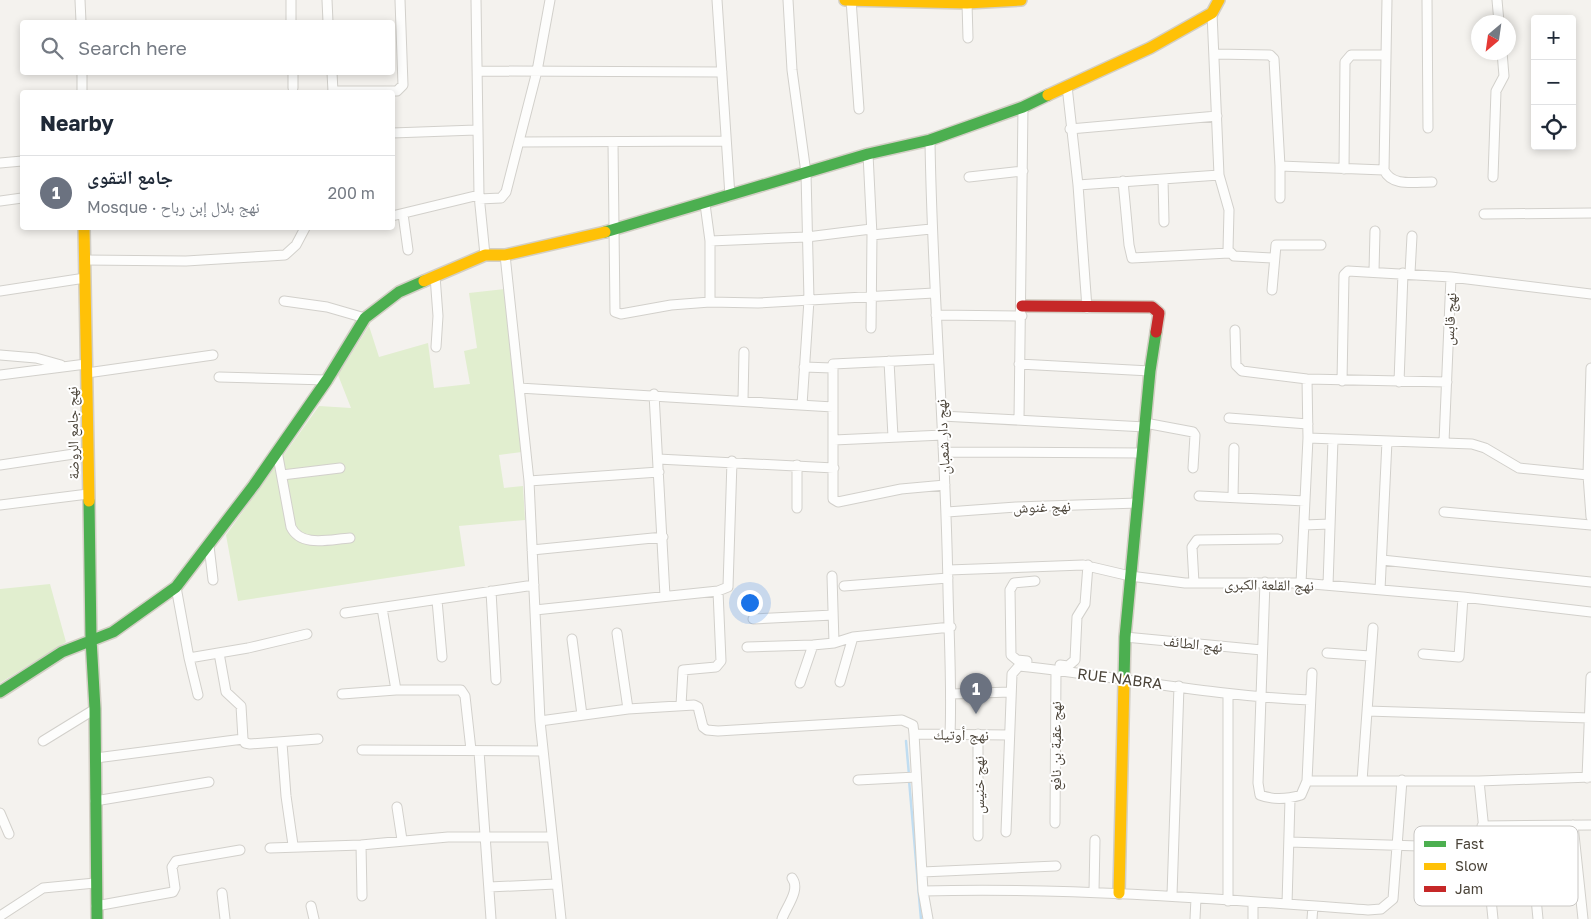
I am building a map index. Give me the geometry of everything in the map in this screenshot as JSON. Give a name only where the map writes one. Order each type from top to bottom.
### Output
[{"type":"street","points":[[80,0],[81,20]]},
{"type":"street","points":[[291,0],[291,20]]},
{"type":"street","points":[[327,0],[328,20]]},
{"type":"street","points":[[395,91],[403,85],[400,0]]},
{"type":"street","points":[[476,0],[478,71],[476,130],[479,197],[486,255]]},
{"type":"street","points":[[395,215],[479,197],[504,195],[520,142],[537,71],[550,0]]},
{"type":"street","points":[[718,0],[730,196]]},
{"type":"street","points":[[788,0],[792,70],[806,172],[809,300],[802,405]]},
{"type":"street","points":[[845,0],[967,3],[1021,0]]},
{"type":"street","points":[[851,0],[859,109]]},
{"type":"street","points":[[0,692],[62,652],[91,639],[113,632],[176,587],[209,546],[327,380],[365,318],[399,292],[486,255],[505,255],[613,230],[706,204],[868,154],[930,140],[1023,107],[1150,48],[1212,13],[1220,0]]},
{"type":"street","points":[[1387,0],[1384,170],[1388,178],[1395,181],[1432,182]]},
{"type":"street","points":[[1427,0],[1428,128]]},
{"type":"street","points":[[1497,0],[1498,15]]},
{"type":"street","points":[[967,3],[968,38]]},
{"type":"street","points":[[1212,13],[1219,175],[1229,210],[1229,253]]},
{"type":"street","points":[[1215,54],[1270,55],[1274,59],[1280,198]]},
{"type":"street","points":[[1344,169],[1345,62],[1351,55],[1385,55]]},
{"type":"street","points":[[1493,177],[1496,91],[1504,76],[1503,60]]},
{"type":"street","points":[[478,71],[722,72]]},
{"type":"street","points":[[82,75],[82,90]]},
{"type":"street","points":[[293,75],[293,88]]},
{"type":"street","points":[[332,75],[333,90]]},
{"type":"street","points":[[1067,86],[1070,129],[1078,185],[1087,308]]},
{"type":"street","points":[[1019,420],[1019,364],[1022,311],[1023,107]]},
{"type":"street","points":[[1070,129],[1216,116]]},
{"type":"street","points":[[395,133],[476,130]]},
{"type":"street","name":"نهج دار شعبان","points":[[930,140],[931,229],[944,452],[951,627],[952,694],[950,734]]},
{"type":"street","points":[[520,142],[726,141]]},
{"type":"street","points":[[613,143],[615,312],[621,314],[671,305],[710,302],[758,303],[934,293]]},
{"type":"street","points":[[868,154],[871,232],[871,328]]},
{"type":"street","points":[[0,163],[20,161]]},
{"type":"street","points":[[1280,166],[1384,170]]},
{"type":"street","points":[[969,177],[1023,171]]},
{"type":"street","points":[[1078,185],[1219,175]]},
{"type":"street","points":[[1163,179],[1164,222]]},
{"type":"street","points":[[1124,181],[1129,245],[1132,258],[1229,253],[1234,256],[1274,258]]},
{"type":"street","points":[[0,200],[20,198]]},
{"type":"street","points":[[706,204],[710,241],[710,302]]},
{"type":"street","points":[[1484,214],[1591,213]]},
{"type":"street","points":[[403,214],[408,250]]},
{"type":"street","points":[[710,241],[931,229]]},
{"type":"street","name":"نهج جامع الروضة","points":[[84,230],[91,639],[96,758],[95,883],[97,919]]},
{"type":"street","points":[[85,260],[186,261],[285,255],[296,245],[303,230]]},
{"type":"street","points":[[1374,271],[1376,231]]},
{"type":"street","points":[[1399,382],[1406,273],[1412,236]]},
{"type":"street","points":[[1272,290],[1275,247],[1278,244],[1321,245]]},
{"type":"street","points":[[505,255],[529,481],[540,721],[550,837],[561,919]]},
{"type":"street","points":[[1342,381],[1344,275],[1350,270],[1452,277]]},
{"type":"street","points":[[435,276],[436,347]]},
{"type":"street","name":"نهج قابس","points":[[1444,442],[1452,277],[1591,294]]},
{"type":"street","points":[[0,291],[85,278]]},
{"type":"street","points":[[284,301],[327,307],[365,318]]},
{"type":"street","points":[[936,315],[1087,308],[1152,307],[1158,310],[1150,371],[1125,637],[1119,893]]},
{"type":"street","points":[[1235,330],[1238,368],[1307,379],[1447,382]]},
{"type":"street","points":[[743,400],[744,352]]},
{"type":"street","points":[[0,355],[36,358],[66,366],[86,368],[213,355]]},
{"type":"street","points":[[938,359],[833,364],[833,499],[838,502],[901,489],[945,485]]},
{"type":"street","points":[[889,361],[893,437]]},
{"type":"street","points":[[1019,364],[1150,371]]},
{"type":"street","points":[[0,375],[66,366]]},
{"type":"street","points":[[804,367],[832,368]]},
{"type":"street","points":[[1591,368],[1588,475],[1591,517]]},
{"type":"street","points":[[219,377],[327,380]]},
{"type":"street","points":[[1301,583],[1308,438],[1307,379]]},
{"type":"street","points":[[519,388],[654,394],[833,407]]},
{"type":"street","points":[[654,394],[665,596]]},
{"type":"street","points":[[942,416],[1145,425],[1193,432],[1195,435],[1193,468]]},
{"type":"street","points":[[1229,418],[1308,424]]},
{"type":"street","points":[[834,440],[943,435]]},
{"type":"street","points":[[1308,438],[1444,442],[1478,445],[1519,468],[1588,475]]},
{"type":"street","points":[[1328,585],[1333,438]]},
{"type":"street","points":[[1380,590],[1387,441]]},
{"type":"street","points":[[1232,497],[1234,448]]},
{"type":"street","points":[[277,451],[291,528],[294,534],[304,540],[350,538]]},
{"type":"street","points":[[0,465],[88,452]]},
{"type":"street","points":[[944,452],[1143,453]]},
{"type":"street","points":[[658,459],[732,461],[834,468]]},
{"type":"street","points":[[535,610],[718,591],[728,585],[732,461]]},
{"type":"street","points":[[797,465],[797,508]]},
{"type":"street","points":[[282,475],[340,468]]},
{"type":"street","points":[[529,481],[658,472]]},
{"type":"street","points":[[0,505],[88,494]]},
{"type":"street","points":[[1200,496],[1306,501]]},
{"type":"street","name":"نهج غنوش","points":[[947,512],[1016,507],[1138,503]]},
{"type":"street","points":[[1444,512],[1591,525]]},
{"type":"street","points":[[1304,525],[1330,524]]},
{"type":"street","points":[[532,550],[663,537]]},
{"type":"street","points":[[1194,583],[1192,546],[1197,540],[1278,539]]},
{"type":"street","points":[[209,546],[213,580]]},
{"type":"street","points":[[1382,560],[1591,582]]},
{"type":"street","points":[[1035,581],[1014,583],[1012,585],[1011,655],[1017,660],[1068,666],[1075,660],[1078,617],[1085,604],[1088,565]]},
{"type":"street","name":"نهج القلعة الكبرى","points":[[844,586],[948,574],[1088,565],[1130,576],[1194,583],[1301,583],[1463,597],[1591,612]]},
{"type":"street","points":[[832,576],[834,643]]},
{"type":"street","points":[[1265,582],[1260,698],[1258,790],[1260,795],[1290,799],[1301,796],[1307,781],[1312,673]]},
{"type":"street","points":[[345,613],[534,585]]},
{"type":"street","points":[[176,587],[198,695]]},
{"type":"street","points":[[491,591],[496,680]]},
{"type":"street","points":[[681,705],[683,670],[716,667],[721,661],[718,591]]},
{"type":"street","points":[[1423,654],[1459,657],[1463,597]]},
{"type":"street","points":[[437,600],[442,657]]},
{"type":"street","points":[[382,608],[396,690]]},
{"type":"street","points":[[753,619],[833,615]]},
{"type":"street","points":[[747,647],[834,643],[853,637],[951,627]]},
{"type":"street","points":[[1362,781],[1373,628]]},
{"type":"street","points":[[617,633],[628,710]]},
{"type":"street","points":[[189,658],[307,634]]},
{"type":"street","points":[[840,682],[853,637]]},
{"type":"street","name":"نهج الطائف","points":[[1125,637],[1262,650]]},
{"type":"street","points":[[572,639],[582,716]]},
{"type":"street","points":[[800,683],[813,645]]},
{"type":"street","points":[[219,653],[226,692],[241,706],[243,739],[247,744],[318,739]]},
{"type":"street","points":[[1327,654],[1370,656]]},
{"type":"street","name":"RUE NABRA","points":[[1006,832],[1010,692],[1012,674],[1019,666],[1124,678],[1228,695],[1310,700]]},
{"type":"street","name":"نهج عقبة بن نافع","points":[[1055,823],[1056,670]]},
{"type":"street","points":[[1307,781],[1479,781],[1589,777],[1591,677]]},
{"type":"street","points":[[1172,896],[1179,686]]},
{"type":"street","points":[[342,694],[396,690],[460,690],[463,692],[475,750],[486,837],[491,919]]},
{"type":"street","points":[[952,694],[1010,692]]},
{"type":"street","points":[[1228,695],[1228,900]]},
{"type":"street","points":[[540,721],[681,705],[698,707],[701,722],[707,730],[761,729],[902,720],[913,725],[922,872],[928,919]]},
{"type":"street","points":[[43,741],[95,709]]},
{"type":"street","points":[[1367,711],[1589,718]]},
{"type":"street","name":"نهج أوتيك","points":[[914,734],[1008,735]]},
{"type":"street","name":"نهج خنيس","points":[[978,734],[978,836]]},
{"type":"street","points":[[96,758],[243,739]]},
{"type":"street","points":[[282,743],[293,845]]},
{"type":"street","points":[[362,750],[544,751]]},
{"type":"street","points":[[858,780],[916,777]]},
{"type":"street","points":[[924,891],[1009,888],[1094,891],[1313,906],[1367,914],[1381,909],[1393,899],[1402,780]]},
{"type":"street","points":[[1479,781],[1482,826],[1591,825]]},
{"type":"street","points":[[95,801],[209,782]]},
{"type":"street","points":[[1287,904],[1290,799]]},
{"type":"street","points":[[396,807],[402,840]]},
{"type":"street","points":[[0,813],[9,834]]},
{"type":"street","points":[[270,848],[293,845],[361,845],[402,840],[550,837]]},
{"type":"street","points":[[1094,891],[1095,840]]},
{"type":"street","points":[[1290,842],[1414,847]]},
{"type":"street","points":[[361,845],[362,896]]},
{"type":"street","points":[[96,906],[172,892],[175,888],[172,867],[176,862],[240,850]]},
{"type":"street","points":[[922,872],[1056,866]]},
{"type":"street","points":[[1578,872],[1583,919]]},
{"type":"street","points":[[782,919],[794,893],[795,882],[792,878]]},
{"type":"street","points":[[0,916],[43,888],[95,883]]},
{"type":"street","points":[[489,887],[556,884]]},
{"type":"street","points":[[222,893],[225,919]]},
{"type":"street","points":[[1194,919],[1196,898]]},
{"type":"street","points":[[1253,902],[1253,919]]},
{"type":"street","points":[[311,906],[314,919]]},
{"type":"street","points":[[1312,919],[1313,906]]},
{"type":"street","points":[[1492,906],[1493,919]]},
{"type":"street","points":[[1537,906],[1538,919]]},
{"type":"green space","points":[[505,289],[522,452],[499,455],[504,488],[523,486],[525,520],[459,526],[465,566],[238,601],[226,535],[319,406],[351,408],[338,375],[369,326],[379,357],[428,343],[434,388],[470,384],[464,351],[477,348],[469,293]]},
{"type":"green space","points":[[50,584],[66,642],[0,683],[0,589]]},
{"type":"waterway","points":[[906,741],[909,775]]},
{"type":"waterway","points":[[909,780],[921,919]]},
{"type":"traffic: fast","points":[[605,232],[868,154],[930,140],[1023,107],[1048,95]]},
{"type":"traffic: fast","points":[[0,692],[62,652],[113,632],[176,587],[254,485],[327,380],[365,318],[399,292],[424,281]]},
{"type":"traffic: fast","points":[[1124,681],[1125,637],[1150,371],[1156,332]]},
{"type":"traffic: fast","points":[[89,501],[91,639],[95,709],[97,919]]},
{"type":"traffic: slow","points":[[845,0],[967,3],[1021,0]]},
{"type":"traffic: slow","points":[[1048,95],[1150,48],[1212,13],[1219,0]]},
{"type":"traffic: slow","points":[[84,230],[89,501]]},
{"type":"traffic: slow","points":[[424,281],[485,255],[505,255],[605,232]]},
{"type":"traffic: slow","points":[[1119,893],[1124,681]]},
{"type":"traffic: jam","points":[[1022,306],[1152,307],[1159,313],[1156,332]]},
{"type":"place","name":"جامع التقوى","points":[[976,714]]}]
